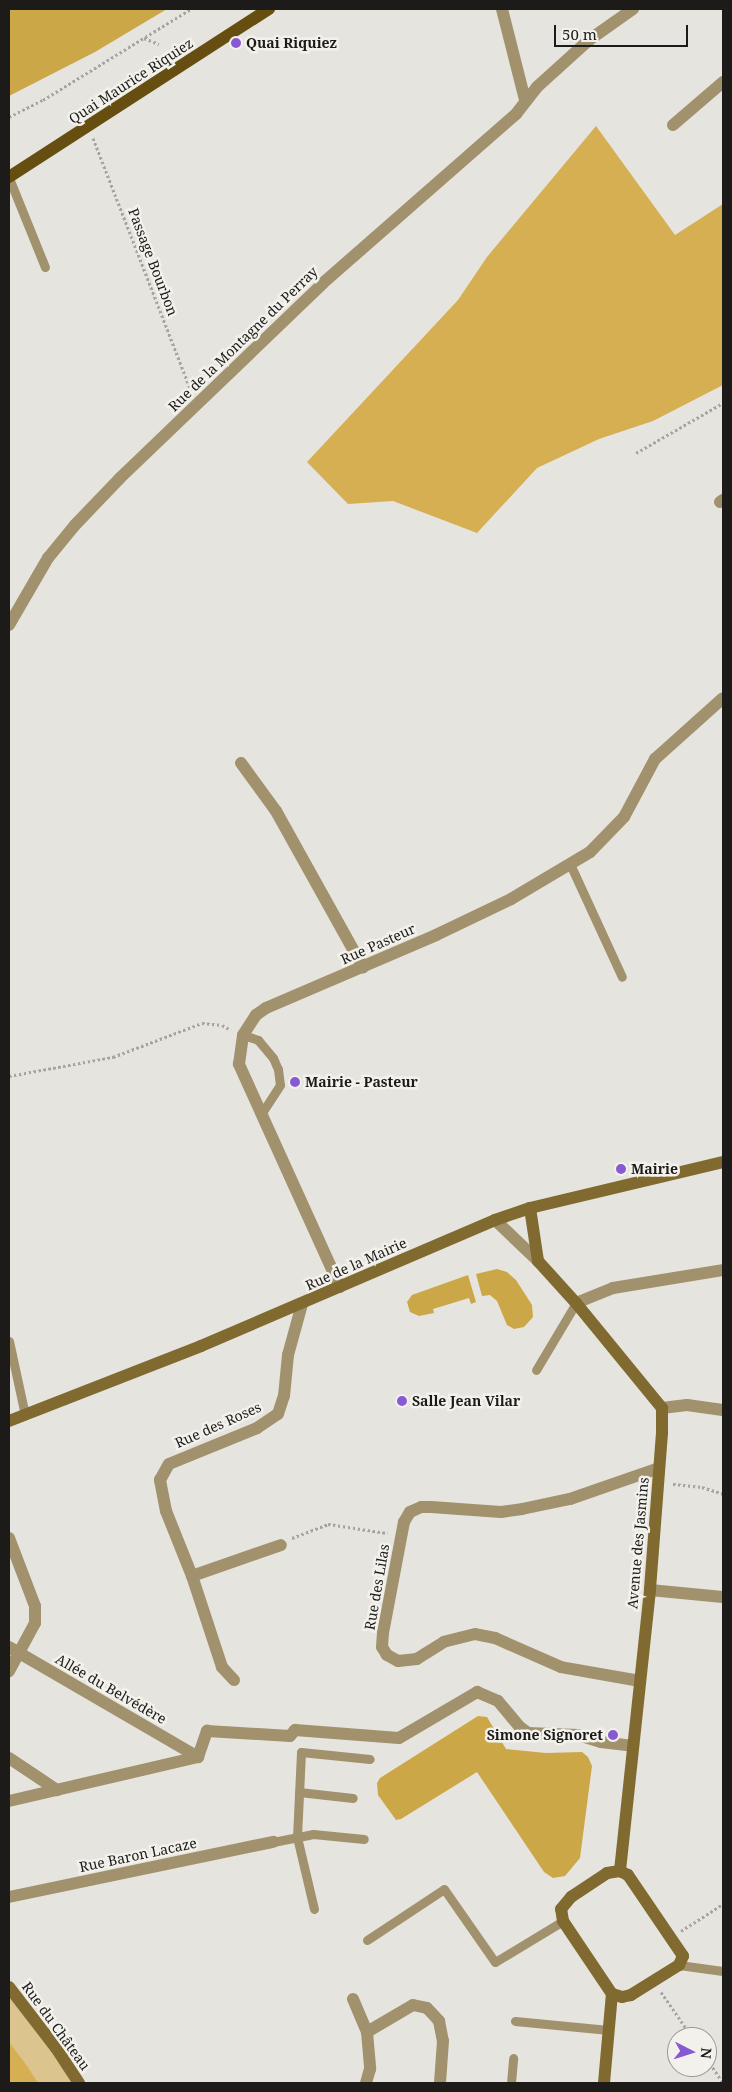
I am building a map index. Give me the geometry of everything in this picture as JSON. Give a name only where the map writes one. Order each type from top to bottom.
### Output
[{"type":"main road","name":"Quai Maurice Riquiez","points":[[9,178],[269,9]]},
{"type":"street","points":[[502,9],[525,100]]},
{"type":"street","name":"Rue de la Montagne du Perray","points":[[9,625],[48,558],[75,525],[161,437],[197,405],[322,283],[516,114],[525,100],[589,40],[633,9]]},
{"type":"street","points":[[673,125],[723,82]]},
{"type":"street","name":"Rue Pasteur","points":[[340,1287],[239,1064],[243,1035],[256,1015],[266,1008],[363,967],[511,899],[590,852],[624,817],[655,759],[723,698]]},
{"type":"street","points":[[241,763],[276,811],[363,967]]},
{"type":"street","name":"Rue de la Mairie","points":[[9,1421],[201,1346],[495,1220],[530,1208],[723,1162]]},
{"type":"street","points":[[530,1208],[538,1261]]},
{"type":"street","points":[[495,1220],[538,1261],[576,1303],[662,1408],[687,1405],[723,1410]]},
{"type":"street","points":[[576,1303],[613,1288],[723,1270]]},
{"type":"street","name":"Rue des Roses","points":[[234,1680],[222,1667],[192,1576],[166,1512],[160,1480],[169,1464],[257,1428],[278,1414],[284,1396],[288,1355],[302,1304]]},
{"type":"street","name":"Avenue des Jasmins","points":[[620,1871],[650,1590],[662,1408]]},
{"type":"street","name":"Rue des Lilas","points":[[640,1682],[561,1667],[495,1638],[475,1634],[444,1642],[416,1659],[398,1661],[387,1655],[382,1647],[383,1632],[401,1535],[404,1522],[410,1512],[420,1507],[501,1512],[522,1509],[570,1499],[659,1468]]},
{"type":"street","points":[[9,1538],[35,1606],[35,1623],[14,1650],[9,1671]]},
{"type":"street","points":[[192,1576],[281,1545]]},
{"type":"street","points":[[650,1590],[723,1598]]},
{"type":"street","name":"Allée du Belvédère","points":[[14,1650],[198,1757]]},
{"type":"street","points":[[9,1801],[198,1757],[207,1731],[290,1736],[295,1730],[400,1738],[477,1692],[498,1701],[520,1727],[528,1732],[578,1735],[601,1742],[633,1746]]},
{"type":"street","points":[[9,1758],[57,1790]]},
{"type":"street","name":"Rue Baron Lacaze","points":[[9,1897],[273,1842]]},
{"type":"street","points":[[604,2083],[612,1994],[563,1921],[560,1909],[571,1897],[607,1873],[620,1871],[628,1875],[683,1956],[679,1965],[631,1995],[622,1997],[612,1994]]},
{"type":"street","name":"Rue du Château","points":[[9,1987],[51,2042],[79,2083]]},
{"type":"street","points":[[354,1999],[367,2032],[370,2068],[366,2083]]},
{"type":"street","points":[[367,2032],[413,2005],[427,2008],[439,2021],[443,2041],[440,2083]]},
{"type":"lane","points":[[9,178],[45,267]]},
{"type":"lane","points":[[570,864],[622,977]]},
{"type":"lane","points":[[243,1035],[258,1040],[274,1058],[278,1069],[280,1085],[261,1114]]},
{"type":"lane","points":[[536,1370],[576,1303]]},
{"type":"lane","points":[[9,1340],[25,1414]]},
{"type":"lane","points":[[314,1909],[297,1837],[301,1752],[370,1759]]},
{"type":"lane","points":[[299,1792],[353,1798]]},
{"type":"lane","points":[[273,1842],[313,1834],[364,1839]]},
{"type":"lane","points":[[367,1940],[444,1889],[495,1962],[563,1921]]},
{"type":"lane","points":[[679,1965],[723,1971]]},
{"type":"lane","points":[[515,2021],[609,2030]]},
{"type":"lane","points":[[513,2058],[514,2083]]},
{"type":"path","points":[[9,117],[43,100],[192,9]]},
{"type":"path","points":[[144,38],[159,44]]},
{"type":"path","name":"Passage Bourbon","points":[[89,126],[197,405]]},
{"type":"path","points":[[636,453],[723,403]]},
{"type":"path","points":[[9,1076],[113,1057],[202,1023],[222,1025],[243,1035]]},
{"type":"path","points":[[658,1484],[702,1487],[723,1494]]},
{"type":"path","points":[[281,1545],[285,1541],[328,1524],[401,1535]]},
{"type":"path","points":[[670,1938],[723,1904]]},
{"type":"path","points":[[653,1981],[685,2027]]},
{"type":"shaded area","points":[[9,9],[167,9],[95,52],[9,96]]},
{"type":"shaded area","points":[[596,126],[675,235],[723,204],[723,385],[653,421],[599,439],[537,468],[477,533],[393,501],[348,504],[307,462],[458,300],[487,257]]},
{"type":"shaded area","points":[[497,1269],[507,1272],[516,1280],[532,1305],[533,1317],[524,1327],[514,1329],[507,1325],[497,1301],[490,1295],[482,1296],[476,1274]]},
{"type":"shaded area","points":[[468,1275],[476,1302],[471,1304],[469,1298],[433,1309],[434,1313],[419,1316],[410,1312],[407,1302],[412,1295]]},
{"type":"shaded area","points":[[478,1716],[487,1717],[506,1749],[546,1753],[582,1752],[588,1757],[592,1766],[580,1858],[565,1876],[553,1878],[544,1872],[477,1772],[401,1819],[396,1820],[378,1795],[377,1783],[380,1778]]},
{"type":"shaded area","points":[[9,1995],[26,2015],[73,2083],[9,2083]]},
{"type":"shaded area","points":[[9,2042],[27,2066],[38,2083],[9,2083]]},
{"type":"place","name":"Quai Riquiez","points":[[236,43]]},
{"type":"place","name":"Mairie - Pasteur","points":[[295,1082]]},
{"type":"place","name":"Mairie","points":[[621,1169]]},
{"type":"place","name":"Salle Jean Vilar","points":[[402,1401]]},
{"type":"place","name":"Simone Signoret","points":[[613,1735]]}]
